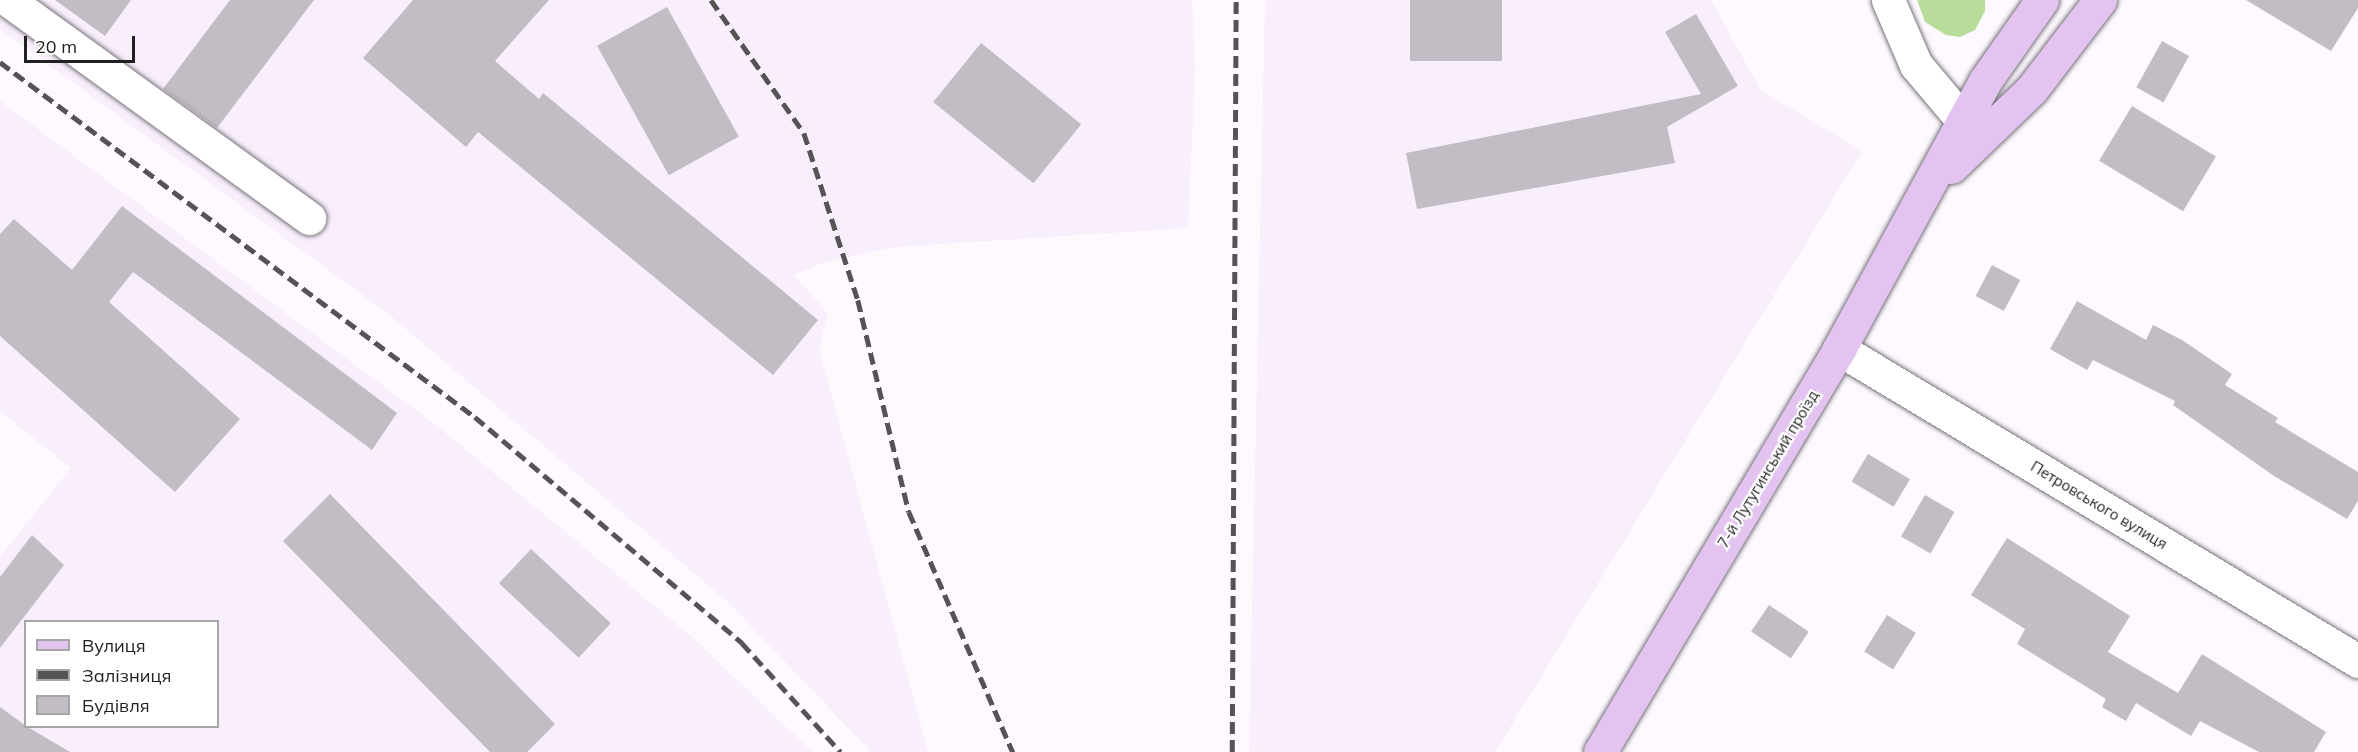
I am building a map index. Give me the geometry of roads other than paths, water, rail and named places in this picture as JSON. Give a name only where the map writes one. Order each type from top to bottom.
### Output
[{"type":"main road","name":"7-й Лутугинський проїзд","points":[[1600,752],[1839,349],[1932,185],[1985,81],[2042,0]]},
{"type":"main road","name":"7-й Лутугинський проїзд","points":[[1932,185],[2032,89],[2100,0]]},
{"type":"street","points":[[8,0],[309,218]]},
{"type":"street","points":[[1888,0],[1916,65],[1964,122]]},
{"type":"street","name":"Петровського вулиця","points":[[1839,349],[2358,661]]},
{"type":"railway","points":[[711,0],[804,133],[858,300],[909,512],[1013,752]]},
{"type":"railway","points":[[1232,752],[1236,0]]},
{"type":"railway","points":[[0,62],[475,417],[742,643],[841,752]]}]
